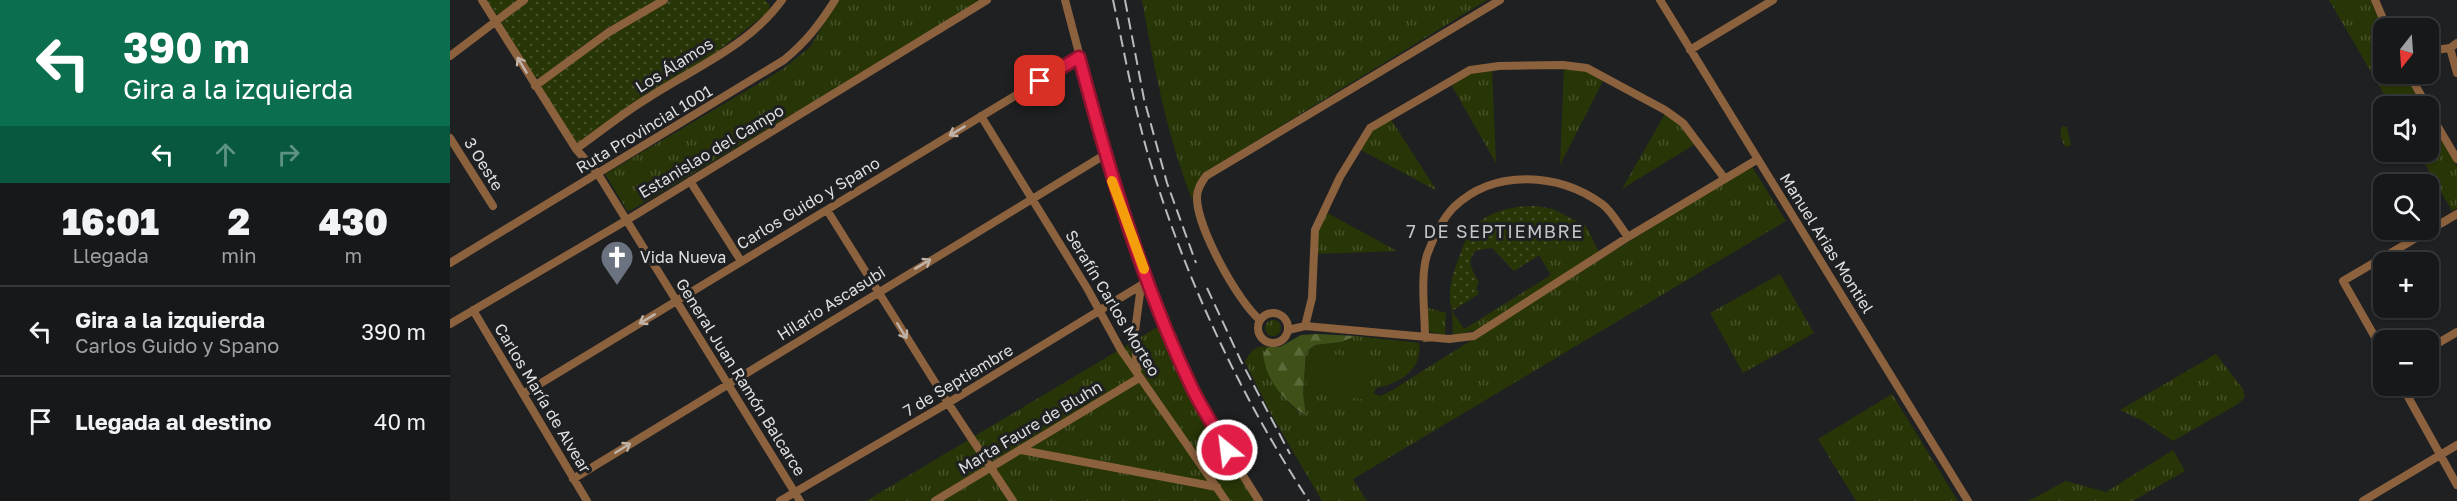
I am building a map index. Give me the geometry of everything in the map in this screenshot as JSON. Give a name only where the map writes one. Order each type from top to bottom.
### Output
[{"type":"street","name":"General Juan Ramón Balcarce","points":[[482,0],[576,149],[598,174],[800,501]]},
{"type":"street","points":[[450,56],[524,0]]},
{"type":"street","points":[[535,86],[609,32],[664,0]]},
{"type":"street","points":[[769,0],[779,3]]},
{"type":"street","name":"Ruta Provincial 1001","points":[[450,263],[784,60],[805,43],[835,0]]},
{"type":"street","name":"Estanislao del Campo","points":[[450,324],[627,220],[987,0]]},
{"type":"street","points":[[1065,0],[1114,186],[1144,284],[1193,390],[1259,501]]},
{"type":"street","points":[[1260,320],[1249,311],[1237,294],[1198,213],[1199,186],[1206,176],[1500,0]]},
{"type":"street","name":"Manuel Arias Montiel","points":[[1660,0],[1968,501]]},
{"type":"street","points":[[1690,50],[1773,0]]},
{"type":"street","points":[[2375,0],[2383,18]]},
{"type":"street","name":"Los Álamos","points":[[576,149],[648,98],[690,75],[730,48],[766,20],[779,3]]},
{"type":"street","points":[[2453,45],[2457,72]]},
{"type":"street","name":"Carlos Guido y Spano","points":[[523,394],[1079,57]]},
{"type":"street","points":[[1305,326],[1312,298],[1315,230],[1340,177],[1370,128],[1470,70],[1499,66],[1551,65],[1587,68],[1683,123],[1725,179]]},
{"type":"street","name":"Serafín Carlos Morteo","points":[[981,116],[1088,288],[1099,313],[1138,376],[1226,501]]},
{"type":"street","points":[[2439,127],[2457,159]]},
{"type":"street","name":"3 Oeste","points":[[450,138],[493,206]]},
{"type":"street","name":"Hilario Ascasubi","points":[[573,479],[1106,154]]},
{"type":"street","points":[[1288,330],[1285,320],[1276,314],[1265,315],[1260,320],[1260,334],[1269,343],[1281,341],[1288,330],[1305,326],[1425,338],[1463,338],[1481,333],[1628,237],[1758,159]]},
{"type":"street","points":[[1425,338],[1427,256],[1437,233],[1454,207],[1486,187],[1539,178],[1560,183],[1604,205],[1628,237]]},
{"type":"street","points":[[690,181],[741,261]]},
{"type":"street","points":[[827,210],[948,403],[1013,501]]},
{"type":"street","points":[[2373,333],[2343,281],[2457,214]]},
{"type":"street","points":[[1138,376],[1135,332],[1144,284]]},
{"type":"street","name":"7 de Septiembre","points":[[780,501],[1099,313],[1144,284]]},
{"type":"street","name":"Carlos María de Alvear","points":[[472,310],[587,501]]},
{"type":"street","points":[[2439,343],[2457,332]]},
{"type":"street","name":"Marta Faure de Bluhn","points":[[935,501],[1138,376]]},
{"type":"street","points":[[2407,396],[2457,485]]},
{"type":"street","points":[[2363,501],[2457,445]]},
{"type":"street","points":[[1021,450],[1217,487]]},
{"type":"green space","points":[[485,0],[519,0],[500,14],[494,14]]},
{"type":"green space","points":[[528,0],[658,0],[607,28],[540,78],[532,77],[500,26],[502,21]]},
{"type":"green space","points":[[670,0],[765,0],[769,4],[770,11],[709,58],[581,143],[573,142],[541,92],[542,85],[601,41]]},
{"type":"green space","points":[[838,0],[984,0],[628,212],[605,174],[783,69],[810,47]]},
{"type":"green space","points":[[1142,0],[1487,0],[1202,174],[1195,187],[1192,200],[1168,126]]},
{"type":"green space","points":[[2329,0],[2371,0],[2379,18],[2373,18],[2373,75]]},
{"type":"green space","points":[[1564,67],[1587,71],[1604,79],[1560,165]]},
{"type":"green space","points":[[1492,68],[1496,163],[1450,83],[1471,72]]},
{"type":"green space","points":[[2378,84],[2410,84],[2417,96],[2385,96]]},
{"type":"green space","points":[[1665,114],[1682,125],[1697,143],[1622,189]]},
{"type":"green space","points":[[1390,118],[1437,191],[1359,149],[1372,130]]},
{"type":"green space","points":[[2062,126],[2067,127],[2071,145],[2066,147],[2061,137]]},
{"type":"green space","points":[[2439,136],[2457,167],[2457,208],[2452,211],[2439,188],[2439,174],[2431,174],[2424,162],[2439,162]]},
{"type":"green space","points":[[1751,165],[1786,221],[1353,479],[1367,501],[1322,501],[1271,414],[1245,362],[1254,350],[1268,347],[1263,354],[1278,389],[1289,403],[1305,416],[1303,393],[1306,352],[1315,345],[1341,342],[1356,336],[1419,343],[1419,353],[1413,368],[1401,379],[1376,388],[1374,393],[1379,396],[1389,392]]},
{"type":"green space","points":[[1536,206],[1553,209],[1586,226],[1514,271],[1492,248],[1477,250],[1471,262],[1472,270],[1479,282],[1476,288],[1479,294],[1452,311],[1450,292],[1452,279],[1467,237],[1472,230],[1485,218],[1501,211]]},
{"type":"green space","points":[[1326,212],[1397,251],[1317,254],[1316,230]]},
{"type":"green space","points":[[1586,226],[1599,252],[1477,330],[1453,335],[1452,311],[1464,329],[1551,275],[1539,255]]},
{"type":"green space","points":[[1780,274],[1814,333],[1743,373],[1710,313]]},
{"type":"green space","points":[[1427,309],[1446,313],[1445,335],[1431,332],[1428,329]]},
{"type":"green space","points":[[1270,320],[1276,320],[1281,328],[1279,334],[1270,336],[1265,331],[1265,325]]},
{"type":"green space","points":[[1164,323],[1193,390],[1259,501],[866,501]]},
{"type":"green space","points":[[1301,335],[1356,336],[1341,342],[1315,345],[1306,352],[1303,393],[1306,416],[1290,404],[1272,382],[1263,354],[1268,347],[1280,347]]},
{"type":"green space","points":[[1312,351],[1373,360],[1367,400],[1306,391]]},
{"type":"green space","points":[[2216,354],[2243,389],[2245,397],[2238,404],[2173,441],[2145,422],[2120,410]]},
{"type":"green space","points":[[1892,394],[1958,501],[1856,501],[1818,439]]},
{"type":"green space","points":[[2173,450],[2185,471],[2133,501],[2028,501],[2066,481],[2106,492]]},
{"type":"railway","points":[[1113,0],[1147,151],[1178,243],[1236,376],[1309,501]]},
{"type":"railway","points":[[1125,0],[1144,99],[1167,183],[1196,263]]},
{"type":"railway","points":[[1207,288],[1241,361],[1290,454]]},
{"type":"slow traffic","points":[[1112,181],[1144,269]]},
{"type":"place","name":"Vida Nueva","points":[[617,286]]},
{"type":"district","name":"7 DE SEPTIEMBRE","points":[[1495,231]]},
{"type":"route","points":[[1040,81],[1079,57],[1114,186],[1148,281],[1193,390],[1227,450]]}]
